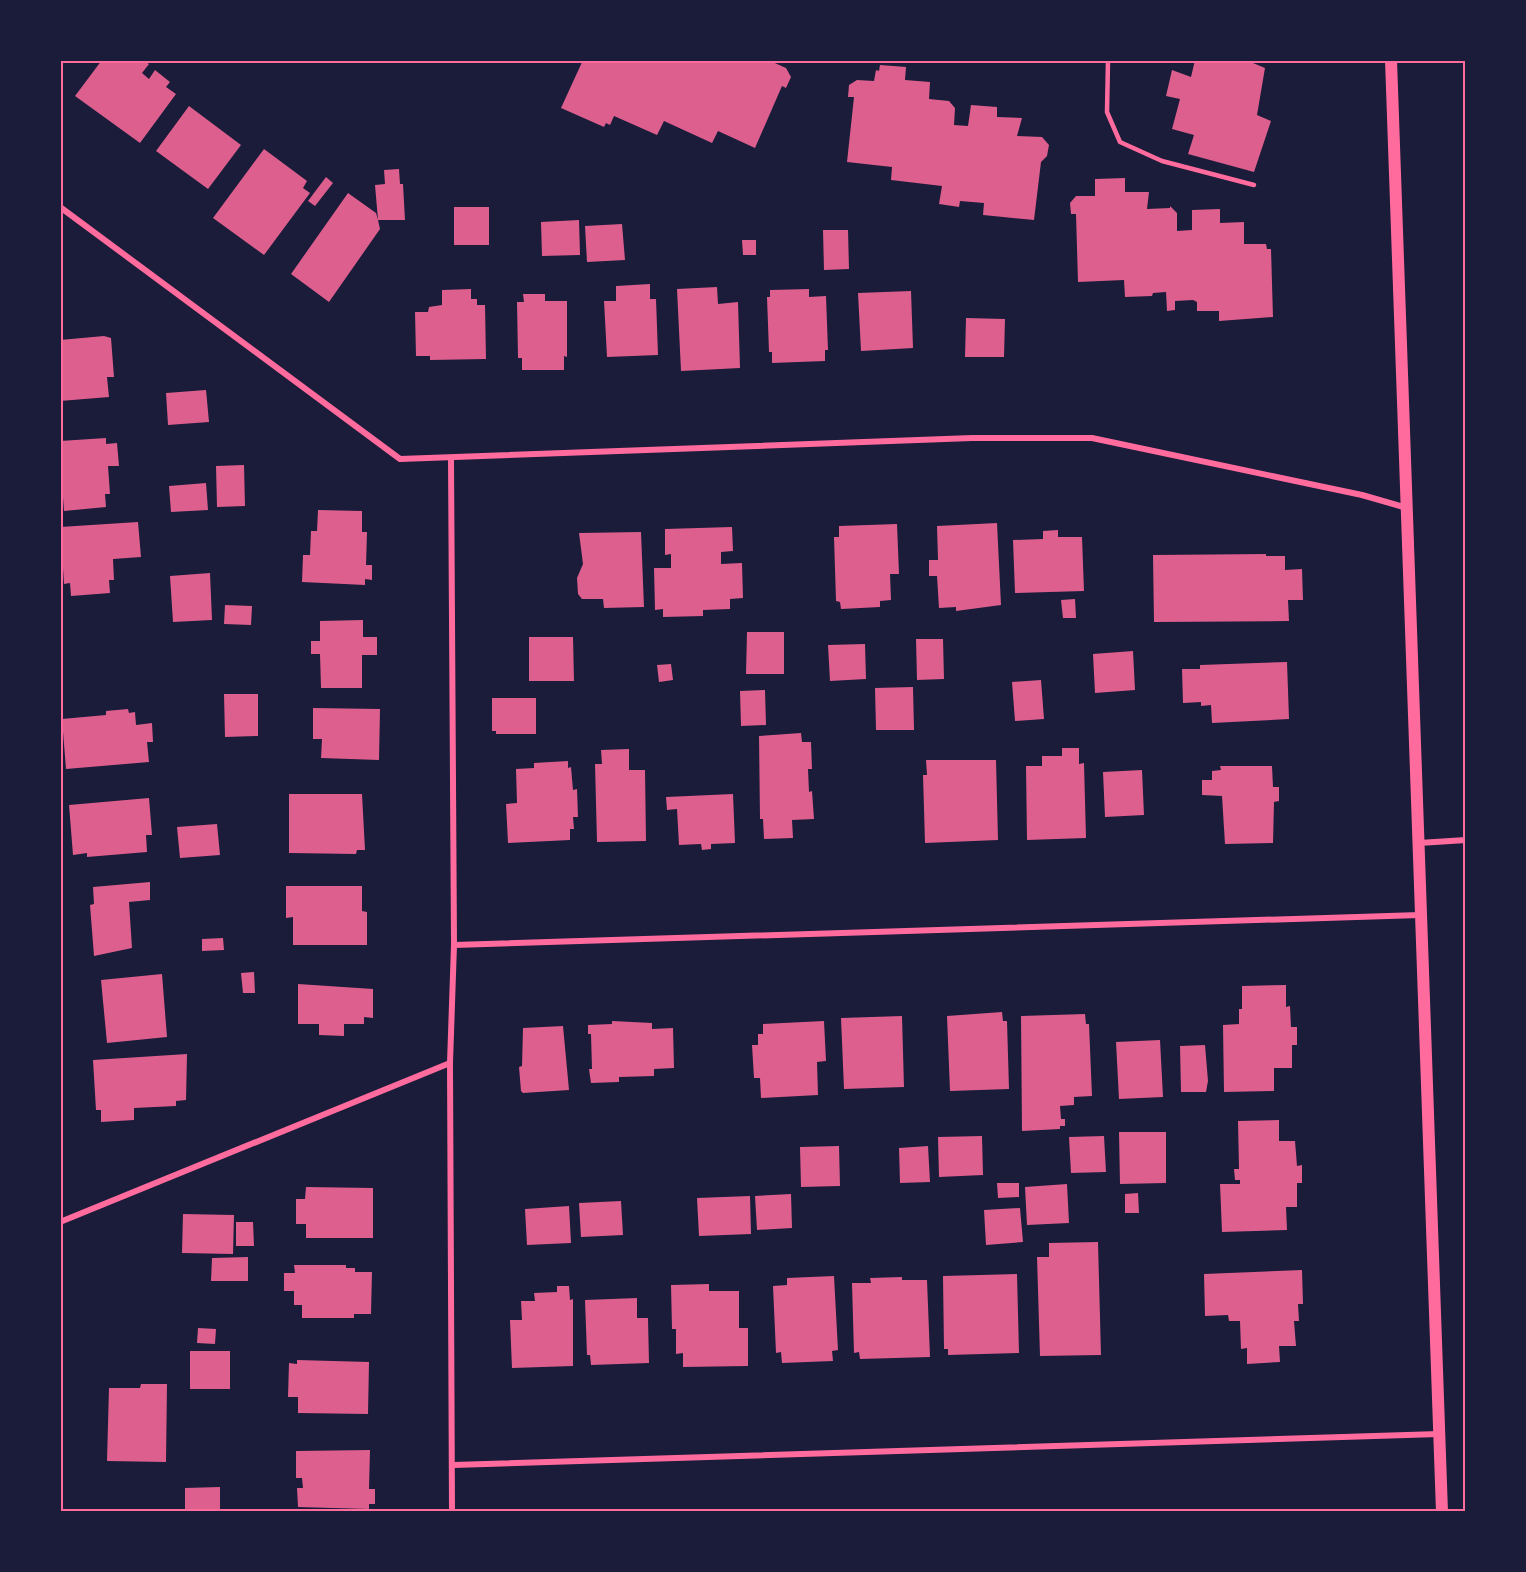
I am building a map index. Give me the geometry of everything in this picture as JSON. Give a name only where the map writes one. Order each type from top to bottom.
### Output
[{"type":"main road","points":[[1391,60],[1442,1512]]},
{"type":"street","points":[[60,207],[399,459],[972,438],[1092,438],[1362,495],[1407,508]]},
{"type":"street","points":[[451,458],[454,945],[450,1063],[452,1512]]},
{"type":"street","points":[[1419,843],[1466,840]]},
{"type":"street","points":[[454,945],[1420,915]]},
{"type":"street","points":[[60,1222],[450,1063]]},
{"type":"street","points":[[453,1465],[1440,1434]]},
{"type":"lane","points":[[1108,60],[1107,112],[1120,142],[1162,161],[1254,185]]},
{"type":"building","points":[[102,60],[143,60],[149,64],[142,73],[149,79],[155,70],[170,82],[166,87],[176,94],[140,143],[75,96]]},
{"type":"building","points":[[583,60],[672,60],[680,63],[681,60],[768,60],[786,68],[791,77],[786,88],[782,86],[755,148],[718,131],[712,143],[664,121],[657,135],[614,116],[610,125],[606,123],[604,127],[561,108]]},
{"type":"building","points":[[1195,60],[1253,60],[1253,63],[1265,68],[1257,115],[1271,121],[1254,172],[1188,154],[1194,135],[1172,129],[1180,99],[1166,96],[1172,70],[1191,77]]},
{"type":"building","points":[[880,65],[906,67],[905,80],[930,82],[929,99],[949,101],[955,108],[954,125],[968,126],[971,105],[997,107],[997,117],[1022,118],[1017,136],[1042,137],[1049,145],[1047,156],[1041,162],[1034,220],[983,215],[984,203],[960,201],[959,207],[939,204],[942,186],[891,180],[892,167],[847,162],[854,97],[848,97],[849,85],[857,80],[874,81],[876,70],[879,71]]},
{"type":"building","points":[[189,106],[241,145],[208,189],[156,151]]},
{"type":"building","points":[[264,149],[307,181],[303,188],[310,193],[264,255],[213,218]]},
{"type":"building","points":[[399,169],[400,184],[403,184],[405,220],[378,220],[375,185],[385,184],[384,170]]},
{"type":"building","points":[[326,177],[333,183],[315,206],[308,201]]},
{"type":"building","points":[[1125,178],[1125,192],[1149,192],[1147,209],[1170,208],[1170,206],[1177,213],[1177,231],[1192,230],[1192,210],[1220,209],[1220,223],[1244,222],[1244,244],[1266,244],[1267,249],[1271,249],[1273,317],[1219,321],[1219,311],[1197,311],[1197,302],[1193,300],[1175,301],[1175,310],[1167,311],[1166,292],[1153,293],[1152,296],[1125,297],[1124,280],[1078,282],[1076,214],[1071,214],[1070,203],[1076,196],[1095,196],[1095,179]]},
{"type":"building","points":[[348,193],[376,213],[380,229],[329,302],[291,274]]},
{"type":"building","points":[[454,207],[489,207],[489,245],[454,245]]},
{"type":"building","points":[[579,220],[580,255],[542,256],[541,222]]},
{"type":"building","points":[[622,224],[625,260],[587,262],[585,226]]},
{"type":"building","points":[[823,230],[848,230],[849,269],[824,270]]},
{"type":"building","points":[[742,240],[756,240],[756,255],[743,255]]},
{"type":"building","points":[[650,284],[650,299],[656,299],[658,355],[607,357],[604,301],[616,301],[616,286]]},
{"type":"building","points":[[717,287],[718,304],[738,302],[740,368],[681,371],[677,289]]},
{"type":"building","points":[[471,289],[471,299],[477,299],[477,305],[485,305],[486,359],[430,360],[430,356],[416,356],[415,312],[428,312],[429,307],[442,305],[442,290]]},
{"type":"building","points":[[809,289],[809,297],[826,296],[828,350],[825,350],[825,361],[772,363],[772,352],[769,352],[767,297],[770,297],[770,290]]},
{"type":"building","points":[[911,291],[913,348],[861,351],[858,293]]},
{"type":"building","points":[[523,294],[545,294],[545,301],[567,301],[567,357],[564,356],[564,370],[522,370],[522,358],[518,358],[517,302],[524,302]]},
{"type":"building","points":[[966,318],[1005,319],[1004,357],[965,357]]},
{"type":"building","points":[[104,336],[111,338],[114,377],[107,377],[109,397],[60,401],[60,340]]},
{"type":"building","points":[[206,390],[209,422],[168,425],[166,393]]},
{"type":"building","points":[[106,438],[106,444],[117,443],[119,466],[108,466],[110,494],[105,494],[106,507],[64,511],[63,497],[60,498],[60,441]]},
{"type":"building","points":[[244,465],[245,506],[217,507],[216,466]]},
{"type":"building","points":[[206,483],[208,510],[171,512],[169,486]]},
{"type":"building","points":[[318,510],[362,511],[362,532],[367,532],[366,565],[372,565],[372,580],[365,579],[365,585],[302,582],[303,555],[310,555],[311,531],[317,531]]},
{"type":"building","points":[[138,522],[141,557],[113,559],[114,580],[109,580],[110,593],[71,596],[70,583],[64,584],[63,568],[60,568],[60,527]]},
{"type":"building","points":[[997,523],[1001,605],[956,611],[956,607],[939,608],[937,576],[929,576],[929,560],[938,560],[937,526]]},
{"type":"building","points":[[897,524],[899,574],[890,574],[891,600],[880,601],[880,607],[841,609],[840,602],[836,601],[834,537],[839,537],[839,526]]},
{"type":"building","points":[[732,527],[733,551],[721,552],[721,564],[742,563],[743,598],[730,599],[730,609],[703,610],[703,616],[663,617],[663,609],[655,610],[654,568],[671,568],[671,554],[665,555],[665,529]]},
{"type":"building","points":[[1058,530],[1058,537],[1082,537],[1084,591],[1015,593],[1013,540],[1043,539],[1043,531]]},
{"type":"building","points":[[641,532],[644,607],[604,608],[603,599],[582,599],[578,594],[577,578],[583,564],[579,533]]},
{"type":"building","points":[[1266,554],[1266,556],[1285,556],[1285,570],[1302,569],[1303,600],[1288,600],[1289,621],[1154,622],[1153,555]]},
{"type":"building","points":[[210,573],[212,620],[173,622],[170,576]]},
{"type":"building","points":[[1075,599],[1076,618],[1063,618],[1061,600]]},
{"type":"building","points":[[225,605],[252,606],[251,625],[224,624]]},
{"type":"building","points":[[363,620],[363,637],[377,637],[377,655],[362,655],[362,688],[321,688],[320,654],[311,654],[311,641],[320,641],[320,621]]},
{"type":"building","points":[[747,632],[784,632],[784,674],[746,674]]},
{"type":"building","points":[[529,637],[573,637],[574,681],[529,681]]},
{"type":"building","points":[[916,639],[943,639],[944,679],[917,680]]},
{"type":"building","points":[[865,644],[866,679],[830,681],[828,645]]},
{"type":"building","points":[[1133,651],[1135,690],[1095,693],[1093,654]]},
{"type":"building","points":[[1287,662],[1289,719],[1212,723],[1211,705],[1201,706],[1201,702],[1183,703],[1182,669],[1200,669],[1200,665]]},
{"type":"building","points":[[671,664],[673,680],[659,682],[657,665]]},
{"type":"building","points":[[1041,680],[1044,719],[1015,721],[1012,682]]},
{"type":"building","points":[[913,687],[914,730],[876,730],[875,688]]},
{"type":"building","points":[[765,690],[766,725],[741,726],[740,691]]},
{"type":"building","points":[[224,694],[258,694],[258,736],[225,737]]},
{"type":"building","points":[[492,698],[536,698],[536,734],[496,734],[496,731],[492,731]]},
{"type":"building","points":[[313,708],[380,709],[379,760],[321,758],[322,739],[313,739]]},
{"type":"building","points":[[128,709],[129,713],[135,712],[136,725],[152,723],[153,742],[147,742],[149,762],[66,769],[62,719],[106,715],[106,711]]},
{"type":"building","points":[[801,733],[802,742],[811,742],[812,769],[808,769],[814,819],[792,820],[793,838],[764,839],[763,819],[760,819],[759,736]]},
{"type":"building","points":[[1062,748],[1079,748],[1079,764],[1084,763],[1086,838],[1027,840],[1026,766],[1042,766],[1042,756],[1062,756]]},
{"type":"building","points":[[629,749],[629,770],[645,770],[646,841],[597,842],[595,764],[602,764],[601,750]]},
{"type":"building","points":[[926,760],[996,760],[998,840],[925,843],[923,775],[927,775]]},
{"type":"building","points":[[568,761],[568,768],[571,767],[573,790],[577,789],[578,817],[573,817],[574,829],[570,829],[570,840],[508,843],[506,804],[517,803],[516,769],[534,768],[534,763]]},
{"type":"building","points":[[1220,766],[1272,766],[1273,787],[1279,787],[1279,801],[1274,802],[1273,843],[1225,844],[1222,796],[1202,795],[1202,780],[1212,780],[1212,771],[1221,770]]},
{"type":"building","points":[[1142,770],[1144,815],[1105,817],[1103,772]]},
{"type":"building","points":[[289,794],[362,794],[365,850],[357,850],[356,854],[289,853]]},
{"type":"building","points":[[733,794],[735,843],[711,844],[711,849],[702,850],[701,844],[679,845],[677,809],[667,810],[666,797]]},
{"type":"building","points":[[149,798],[152,835],[146,835],[147,852],[87,857],[87,853],[73,855],[69,805]]},
{"type":"building","points":[[217,824],[220,855],[180,858],[177,827]]},
{"type":"building","points":[[150,882],[150,900],[129,902],[132,948],[94,956],[90,905],[94,904],[93,887]]},
{"type":"building","points":[[286,886],[362,886],[362,911],[367,912],[367,945],[293,945],[293,917],[286,918]]},
{"type":"building","points":[[223,938],[224,950],[202,951],[202,939]]},
{"type":"building","points":[[254,972],[255,993],[243,993],[241,973]]},
{"type":"building","points":[[162,974],[167,1037],[107,1043],[101,980]]},
{"type":"building","points":[[298,984],[373,989],[373,1018],[364,1017],[364,1024],[344,1024],[344,1036],[319,1035],[319,1024],[298,1024]]},
{"type":"building","points":[[1286,985],[1286,1007],[1290,1006],[1291,1027],[1297,1027],[1297,1045],[1292,1045],[1292,1068],[1274,1068],[1274,1091],[1224,1092],[1223,1025],[1239,1024],[1239,1009],[1242,1009],[1242,986]]},
{"type":"building","points":[[1002,1012],[1003,1021],[1007,1021],[1009,1089],[950,1091],[947,1016]]},
{"type":"building","points":[[1085,1014],[1086,1024],[1089,1024],[1092,1096],[1074,1097],[1074,1105],[1060,1106],[1061,1119],[1065,1119],[1065,1126],[1060,1126],[1060,1129],[1022,1131],[1021,1016]]},
{"type":"building","points":[[902,1016],[904,1087],[844,1089],[841,1018]]},
{"type":"building","points":[[612,1021],[652,1023],[652,1029],[673,1028],[674,1068],[654,1069],[654,1076],[619,1077],[619,1082],[591,1083],[589,1069],[592,1069],[591,1034],[588,1034],[588,1025],[612,1024]]},
{"type":"building","points":[[824,1021],[826,1061],[817,1062],[818,1095],[761,1098],[760,1078],[754,1078],[752,1045],[758,1045],[758,1034],[763,1034],[763,1024]]},
{"type":"building","points":[[563,1026],[569,1090],[523,1093],[519,1067],[522,1066],[523,1028]]},
{"type":"building","points":[[1160,1040],[1163,1097],[1119,1099],[1116,1042]]},
{"type":"building","points":[[1205,1045],[1208,1081],[1206,1092],[1181,1092],[1180,1046]]},
{"type":"building","points":[[187,1054],[186,1100],[176,1101],[176,1106],[134,1108],[134,1120],[101,1122],[101,1110],[96,1110],[93,1060]]},
{"type":"building","points":[[1279,1120],[1279,1141],[1295,1141],[1297,1166],[1302,1165],[1302,1183],[1297,1183],[1297,1207],[1286,1207],[1287,1230],[1222,1232],[1220,1184],[1240,1184],[1240,1180],[1235,1180],[1234,1169],[1239,1169],[1238,1121]]},
{"type":"building","points":[[1119,1132],[1166,1132],[1166,1183],[1120,1184]]},
{"type":"building","points":[[982,1136],[983,1175],[939,1177],[938,1137]]},
{"type":"building","points":[[1104,1136],[1106,1172],[1071,1173],[1069,1137]]},
{"type":"building","points":[[839,1146],[840,1186],[801,1187],[800,1147]]},
{"type":"building","points":[[928,1146],[930,1182],[900,1183],[899,1148]]},
{"type":"building","points":[[997,1183],[1019,1183],[1019,1197],[998,1198]]},
{"type":"building","points":[[1067,1184],[1069,1223],[1027,1225],[1025,1187]]},
{"type":"building","points":[[306,1187],[373,1188],[373,1238],[306,1238],[306,1224],[296,1224],[296,1199],[305,1199]]},
{"type":"building","points":[[1138,1193],[1139,1213],[1125,1213],[1125,1194]]},
{"type":"building","points":[[791,1194],[792,1228],[757,1230],[755,1196]]},
{"type":"building","points":[[750,1196],[751,1234],[699,1236],[697,1198]]},
{"type":"building","points":[[621,1201],[623,1235],[581,1237],[579,1203]]},
{"type":"building","points":[[569,1206],[571,1243],[527,1245],[525,1209]]},
{"type":"building","points":[[1020,1208],[1023,1242],[986,1245],[984,1210]]},
{"type":"building","points":[[183,1214],[234,1215],[233,1254],[182,1253]]},
{"type":"building","points":[[236,1222],[253,1222],[254,1246],[236,1246]]},
{"type":"building","points":[[1098,1242],[1101,1355],[1040,1356],[1037,1257],[1049,1257],[1049,1243]]},
{"type":"building","points":[[248,1257],[248,1281],[211,1281],[212,1258]]},
{"type":"building","points":[[294,1265],[346,1265],[346,1268],[355,1268],[355,1272],[372,1272],[371,1314],[354,1314],[354,1318],[302,1318],[302,1305],[294,1305],[294,1291],[284,1291],[284,1273],[295,1273]]},
{"type":"building","points":[[1302,1270],[1303,1304],[1298,1304],[1299,1321],[1294,1321],[1296,1346],[1279,1346],[1280,1362],[1247,1364],[1247,1348],[1241,1349],[1240,1321],[1229,1321],[1228,1315],[1205,1316],[1204,1274]]},
{"type":"building","points":[[1017,1274],[1019,1353],[948,1355],[948,1349],[944,1349],[943,1276]]},
{"type":"building","points":[[834,1276],[838,1350],[832,1351],[833,1361],[782,1363],[781,1352],[776,1353],[773,1286],[787,1285],[787,1278]]},
{"type":"building","points":[[902,1277],[902,1280],[927,1280],[930,1357],[860,1359],[859,1352],[854,1353],[852,1283],[871,1283],[870,1278]]},
{"type":"building","points":[[709,1284],[709,1291],[739,1291],[739,1328],[748,1328],[748,1366],[683,1367],[683,1353],[676,1354],[676,1329],[672,1329],[671,1285]]},
{"type":"building","points":[[557,1286],[569,1286],[570,1300],[573,1299],[573,1366],[512,1368],[510,1320],[522,1320],[521,1301],[535,1301],[534,1293],[557,1292]]},
{"type":"building","points":[[637,1298],[637,1318],[648,1318],[649,1363],[591,1365],[590,1355],[587,1355],[585,1300]]},
{"type":"building","points":[[198,1328],[216,1329],[215,1344],[197,1343]]},
{"type":"building","points":[[190,1351],[230,1351],[230,1389],[190,1389]]},
{"type":"building","points":[[297,1360],[369,1362],[368,1414],[298,1413],[298,1397],[288,1397],[289,1363],[297,1364]]},
{"type":"building","points":[[141,1384],[167,1384],[166,1462],[107,1461],[109,1388],[140,1388]]},
{"type":"building","points":[[370,1450],[369,1489],[375,1489],[375,1504],[369,1504],[369,1509],[298,1507],[297,1488],[303,1488],[302,1478],[296,1478],[296,1451]]},
{"type":"building","points":[[220,1487],[220,1512],[185,1512],[185,1488]]}]
